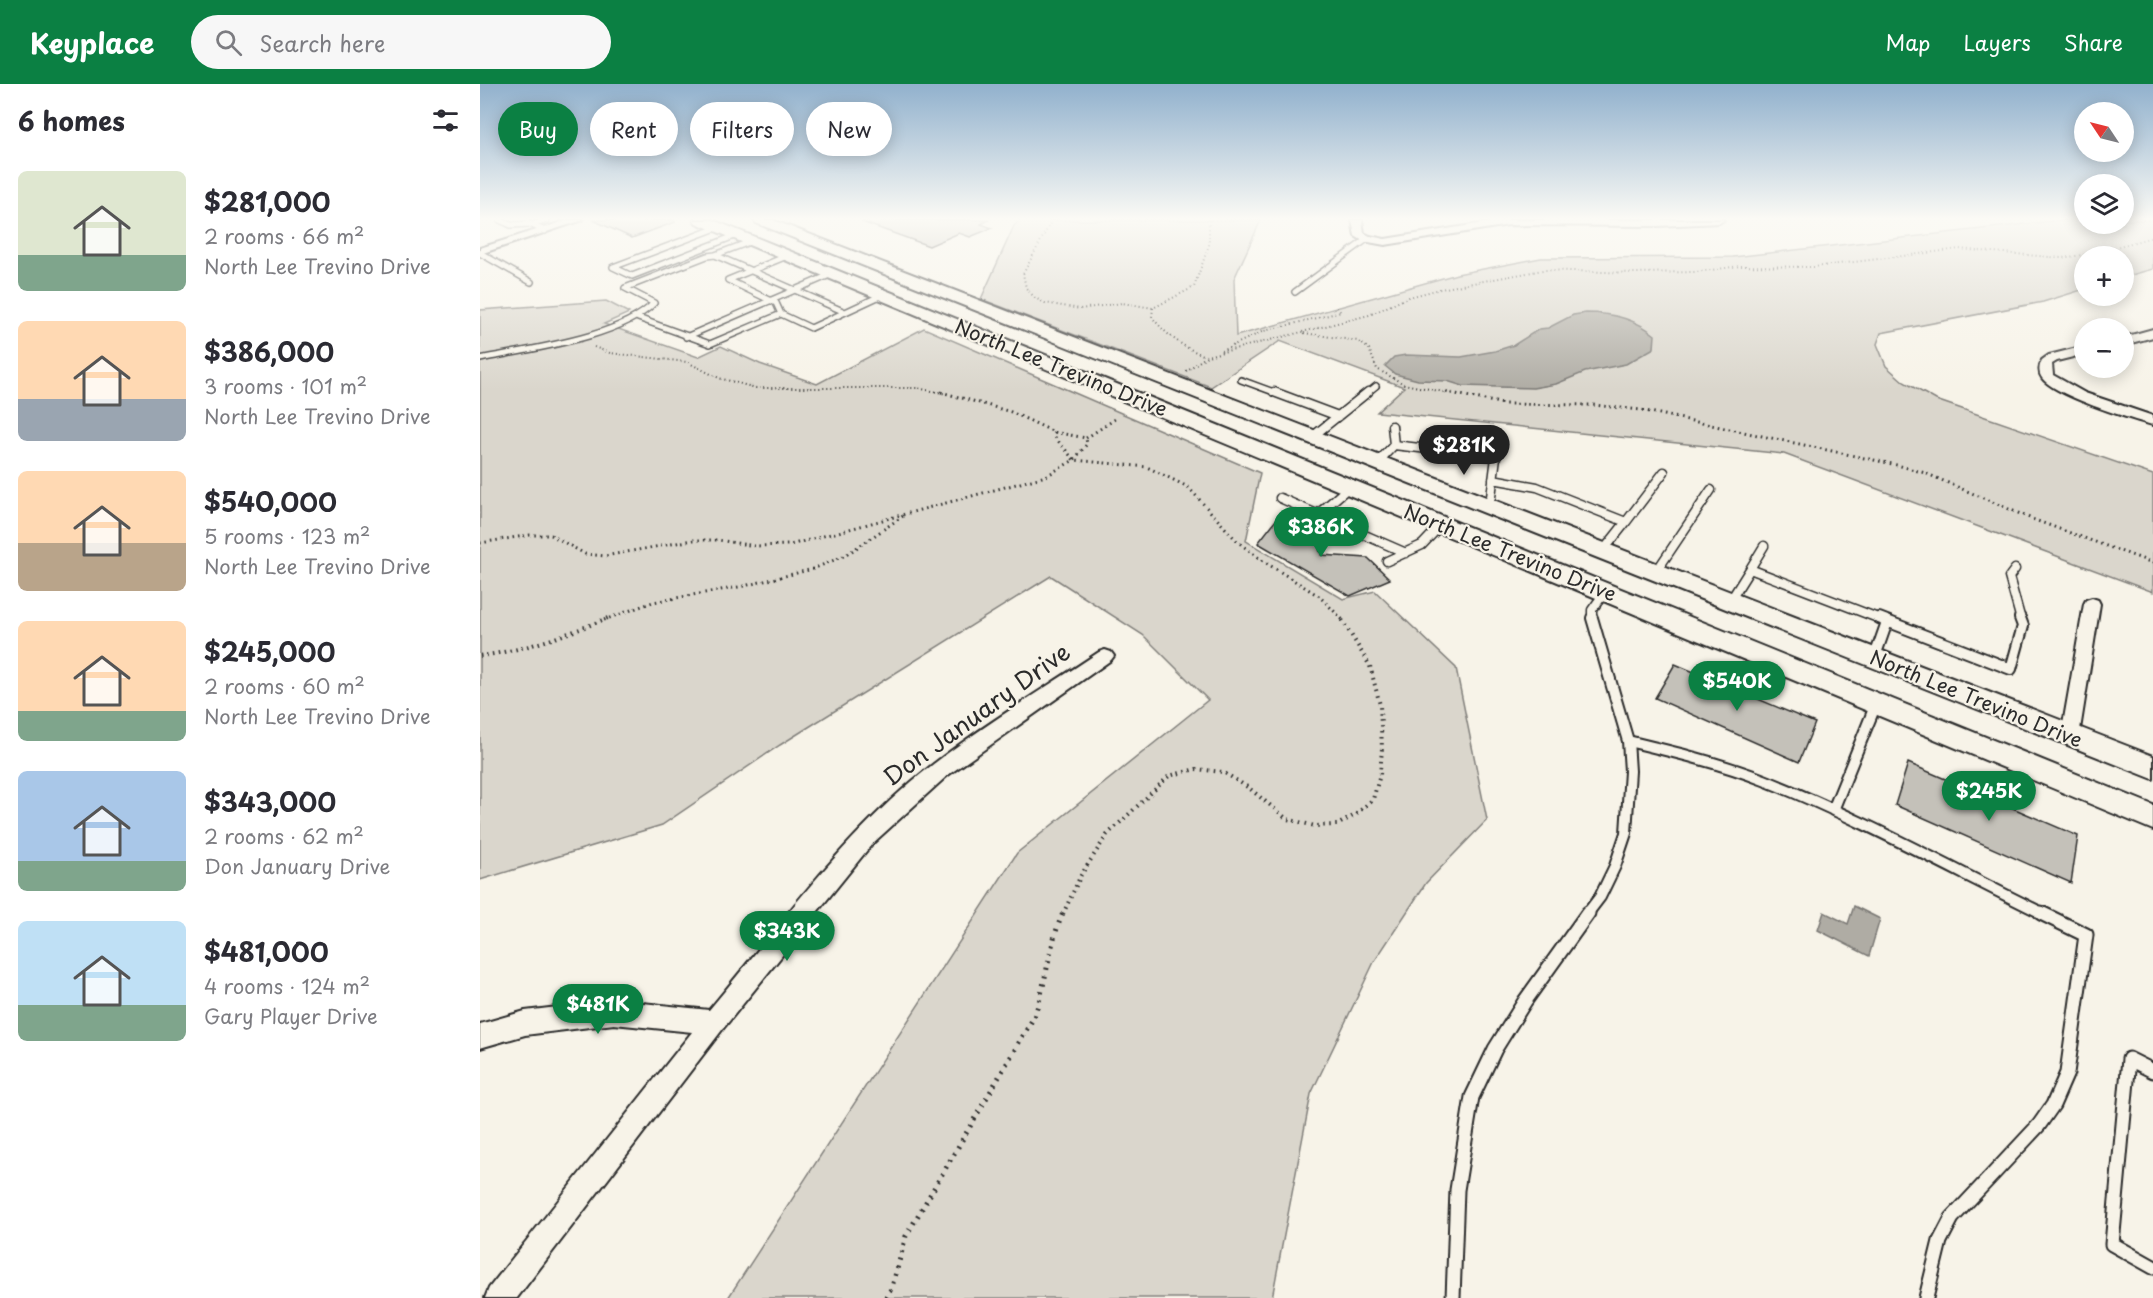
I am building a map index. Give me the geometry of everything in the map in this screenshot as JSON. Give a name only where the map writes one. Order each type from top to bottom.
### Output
[{"type":"main road","name":"North Lee Trevino Drive","points":[[838,277],[2153,818]]},
{"type":"main road","name":"North Lee Trevino Drive","points":[[905,277],[2153,768]]},
{"type":"street","points":[[2134,338],[2153,333]]},
{"type":"street","points":[[2074,353],[2053,358],[2046,363],[2047,376],[2069,391],[2153,421]]},
{"type":"street","points":[[2070,736],[2092,604]]},
{"type":"street","name":"Don January Drive","points":[[499,1298],[714,1022],[865,837],[909,795],[941,770],[1105,656]]},
{"type":"street","points":[[480,1036],[525,1023],[614,1012],[714,1022]]},
{"type":"lane","points":[[521,277],[531,282]]},
{"type":"lane","points":[[480,359],[574,338],[639,318],[651,310],[654,303],[625,288],[654,277]]},
{"type":"lane","points":[[737,277],[728,280],[771,300],[776,303],[780,314],[811,328],[882,295]]},
{"type":"lane","points":[[764,277],[846,312]]},
{"type":"lane","points":[[686,338],[826,277]]},
{"type":"lane","points":[[1295,292],[1316,277]]},
{"type":"lane","points":[[639,318],[686,338],[710,344],[780,314]]},
{"type":"lane","points":[[1241,380],[1338,416]]},
{"type":"lane","points":[[1312,437],[1376,386]]},
{"type":"lane","points":[[1377,463],[1394,445],[1392,426]]},
{"type":"lane","points":[[1394,445],[1496,457],[1491,497],[1485,505]]},
{"type":"lane","points":[[1603,551],[1664,472]]},
{"type":"lane","points":[[1493,479],[1537,487],[1626,522]]},
{"type":"lane","points":[[1318,514],[1349,487]]},
{"type":"lane","points":[[1656,572],[1711,490]]},
{"type":"lane","points":[[1280,498],[1406,553]]},
{"type":"lane","points":[[1387,561],[1422,545],[1442,525]]},
{"type":"lane","points":[[1730,601],[1764,546]]},
{"type":"lane","points":[[1750,569],[2012,669],[2023,626],[2009,577],[2015,569]]},
{"type":"lane","points":[[1453,1298],[1457,1190],[1472,1097],[1507,1029],[1600,897],[1615,866],[1626,833],[1630,771],[1628,741],[1592,624],[1592,610],[1605,592]]},
{"type":"lane","points":[[1874,659],[1887,622]]},
{"type":"lane","points":[[1833,810],[1876,704]]},
{"type":"lane","points":[[1628,741],[1700,758],[1764,780],[1833,810],[2086,935],[2067,1073],[2058,1095],[2039,1125],[1952,1218],[1940,1241],[1926,1298]]},
{"type":"lane","points":[[2153,1071],[2130,1059],[2112,1244],[2153,1267]]},
{"type":"path","points":[[1024,277],[1026,288],[1035,298],[1064,308],[1080,309],[1122,303],[1153,308],[1185,293],[1194,286],[1197,277]]},
{"type":"path","points":[[1182,373],[1207,356],[1369,315],[1409,297],[1507,277]]},
{"type":"path","points":[[1218,353],[1236,341],[1341,312],[1335,305]]},
{"type":"path","points":[[1153,308],[1152,317],[1160,328],[1178,343],[1207,356]]},
{"type":"path","points":[[1300,332],[1358,341],[1369,349],[1377,369],[1391,378],[1413,386],[1504,404],[1593,405],[1641,410],[1897,465],[1925,473],[2032,519],[2153,563]]},
{"type":"path","points":[[574,338],[610,352],[687,362],[719,378],[756,388],[917,388],[944,393],[1011,412],[1054,432],[1086,438],[1117,418]]},
{"type":"path","points":[[886,1298],[892,1287],[906,1236],[1001,1070],[1035,1017],[1043,993],[1053,935],[1081,875],[1107,835],[1169,776],[1196,769],[1223,772],[1249,788],[1287,819],[1315,826],[1337,825],[1355,815],[1373,798],[1380,775],[1382,748],[1380,705],[1371,666],[1344,621],[1319,596],[1263,561],[1238,542],[1188,487],[1147,467],[1074,460],[1054,436],[1054,432]]},
{"type":"path","points":[[480,543],[530,535],[551,536],[585,554],[605,556],[693,540],[718,540],[755,546],[790,545],[1046,476],[1074,460],[1087,444],[1086,438]]},
{"type":"path","points":[[480,657],[524,650],[562,639],[644,605],[671,597],[714,592],[765,582],[827,563],[848,553],[907,514]]},
{"type":"shaded area","points":[[991,277],[1235,277],[1236,336],[1448,277],[2074,277],[2074,292],[2043,302],[1881,333],[1877,344],[1886,366],[1904,382],[1936,400],[2153,475],[2153,592],[1784,454],[1377,412],[1404,387],[1280,341],[1211,387],[981,299]]},
{"type":"shaded area","points":[[606,301],[629,313],[604,324],[698,357],[721,346],[760,364],[817,384],[924,328],[1260,473],[1246,541],[1343,599],[1375,591],[1456,668],[1487,820],[1426,883],[1374,962],[1311,1094],[1272,1298],[728,1298],[1017,853],[1208,700],[1143,635],[1051,576],[780,745],[662,825],[480,880],[480,310]]},
{"type":"shaded area","points":[[1586,313],[1614,316],[1648,329],[1655,335],[1654,348],[1626,364],[1585,372],[1556,384],[1533,388],[1463,386],[1447,381],[1418,380],[1395,374],[1385,366],[1394,357],[1406,355],[1461,357],[1495,351],[1514,345],[1539,329],[1548,328],[1573,315]]},
{"type":"shaded area","points":[[1854,906],[1880,919],[1869,956],[1818,930],[1824,912],[1848,924]]},
{"type":"building","points":[[1279,516],[1312,525],[1321,555],[1368,558],[1390,579],[1350,596],[1258,543]]},
{"type":"building","points":[[1675,664],[1815,723],[1799,762],[1655,698]]},
{"type":"building","points":[[1908,763],[2078,836],[2071,883],[1895,805]]}]
